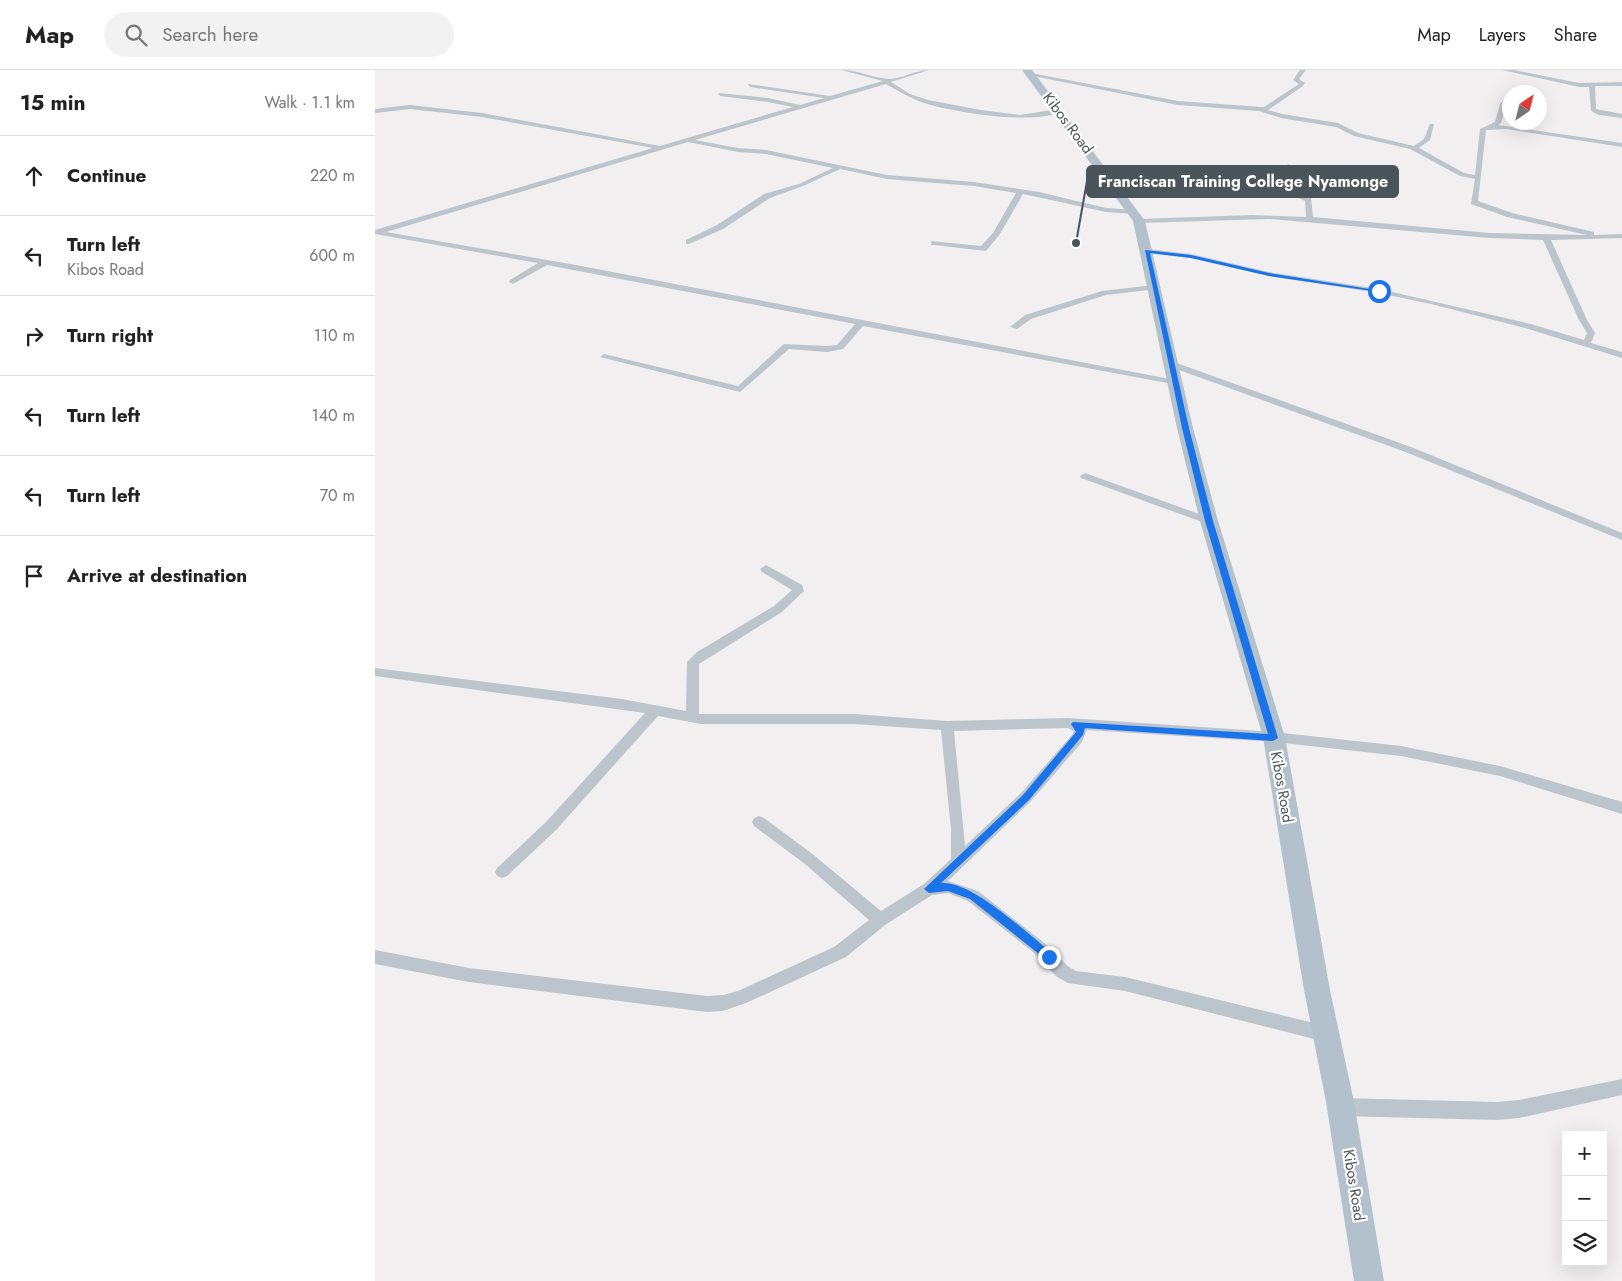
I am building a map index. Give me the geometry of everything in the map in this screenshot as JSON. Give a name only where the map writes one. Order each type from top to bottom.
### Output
[{"type":"main road","name":"Kibos Road","points":[[1029,73],[1137,217],[1147,251],[1173,374],[1209,521],[1273,738],[1326,1034],[1341,1107],[1369,1281]]},
{"type":"street","points":[[844,70],[889,81],[927,102],[1020,117],[1058,111]]},
{"type":"street","points":[[376,232],[659,147],[927,70]]},
{"type":"street","points":[[1260,109],[1265,108],[1301,85],[1302,83],[1295,80],[1303,70]]},
{"type":"street","points":[[1505,70],[1535,77],[1592,85],[1622,84]]},
{"type":"street","points":[[1535,77],[1539,70]]},
{"type":"street","points":[[1029,73],[1178,103],[1260,109],[1281,116],[1338,125],[1356,135],[1415,148],[1462,175],[1477,177]]},
{"type":"street","points":[[1515,82],[1521,74]]},
{"type":"street","points":[[750,85],[833,98]]},
{"type":"street","points":[[1592,85],[1593,110],[1599,114],[1622,116]]},
{"type":"street","points":[[720,94],[752,97],[799,107]]},
{"type":"street","points":[[375,111],[410,107],[482,115],[659,147]]},
{"type":"street","points":[[1502,110],[1500,121],[1483,129],[1480,167],[1473,202],[1510,215],[1586,232],[1598,237]]},
{"type":"street","points":[[1415,148],[1423,145],[1429,137],[1432,125]]},
{"type":"street","points":[[1489,127],[1507,127],[1622,145]]},
{"type":"street","points":[[685,140],[737,150],[766,152],[902,180],[974,184],[1021,192],[1137,217],[1249,217],[1310,220],[1460,234],[1548,238],[1622,236]]},
{"type":"street","points":[[1288,166],[1275,185],[1308,200],[1310,220]]},
{"type":"street","points":[[689,242],[720,227],[767,196],[801,185],[840,167]]},
{"type":"street","points":[[934,243],[983,250],[996,234],[1021,192]]},
{"type":"street","points":[[1543,222],[1583,320],[1591,333],[1587,343]]},
{"type":"street","points":[[376,232],[861,323],[1173,374],[1407,449],[1622,537]]},
{"type":"street","points":[[1607,237],[1622,242]]},
{"type":"street","points":[[1147,251],[1191,256],[1269,274],[1379,291],[1483,313],[1622,355]]},
{"type":"street","points":[[513,282],[544,263]]},
{"type":"street","points":[[1014,327],[1028,317],[1105,293],[1154,287]]},
{"type":"street","points":[[604,357],[740,389],[787,346],[827,349],[840,347],[861,323]]},
{"type":"street","points":[[1085,476],[1209,521]]},
{"type":"street","points":[[693,716],[693,662],[701,655],[778,609],[797,591],[798,588],[793,583],[766,569]]},
{"type":"street","points":[[375,672],[622,704],[701,718],[854,719],[947,726],[1076,724],[1273,738],[1401,750],[1500,771],[1622,808]]},
{"type":"street","points":[[503,872],[551,826],[654,711]]},
{"type":"street","points":[[375,958],[469,975],[707,1004],[723,1003],[740,998],[831,957],[849,946],[880,920],[929,889],[1032,790],[1080,733],[1080,728],[1076,724]]},
{"type":"street","points":[[947,726],[958,828],[958,862]]},
{"type":"street","points":[[759,822],[809,860],[880,920]]},
{"type":"street","points":[[929,889],[948,887],[973,896],[1038,947],[1063,972],[1074,978],[1125,984],[1326,1034]]},
{"type":"street","points":[[1341,1107],[1519,1109],[1622,1087]]},
{"type":"place","name":"Franciscan Training College Nyamonge","points":[[1076,243]]},
{"type":"route","points":[[1049,957],[973,896],[960,889],[948,887],[929,889],[1026,797],[1077,738],[1081,730],[1076,724],[1273,738],[1209,521],[1185,428],[1147,251],[1191,256],[1246,270],[1379,291]]}]
